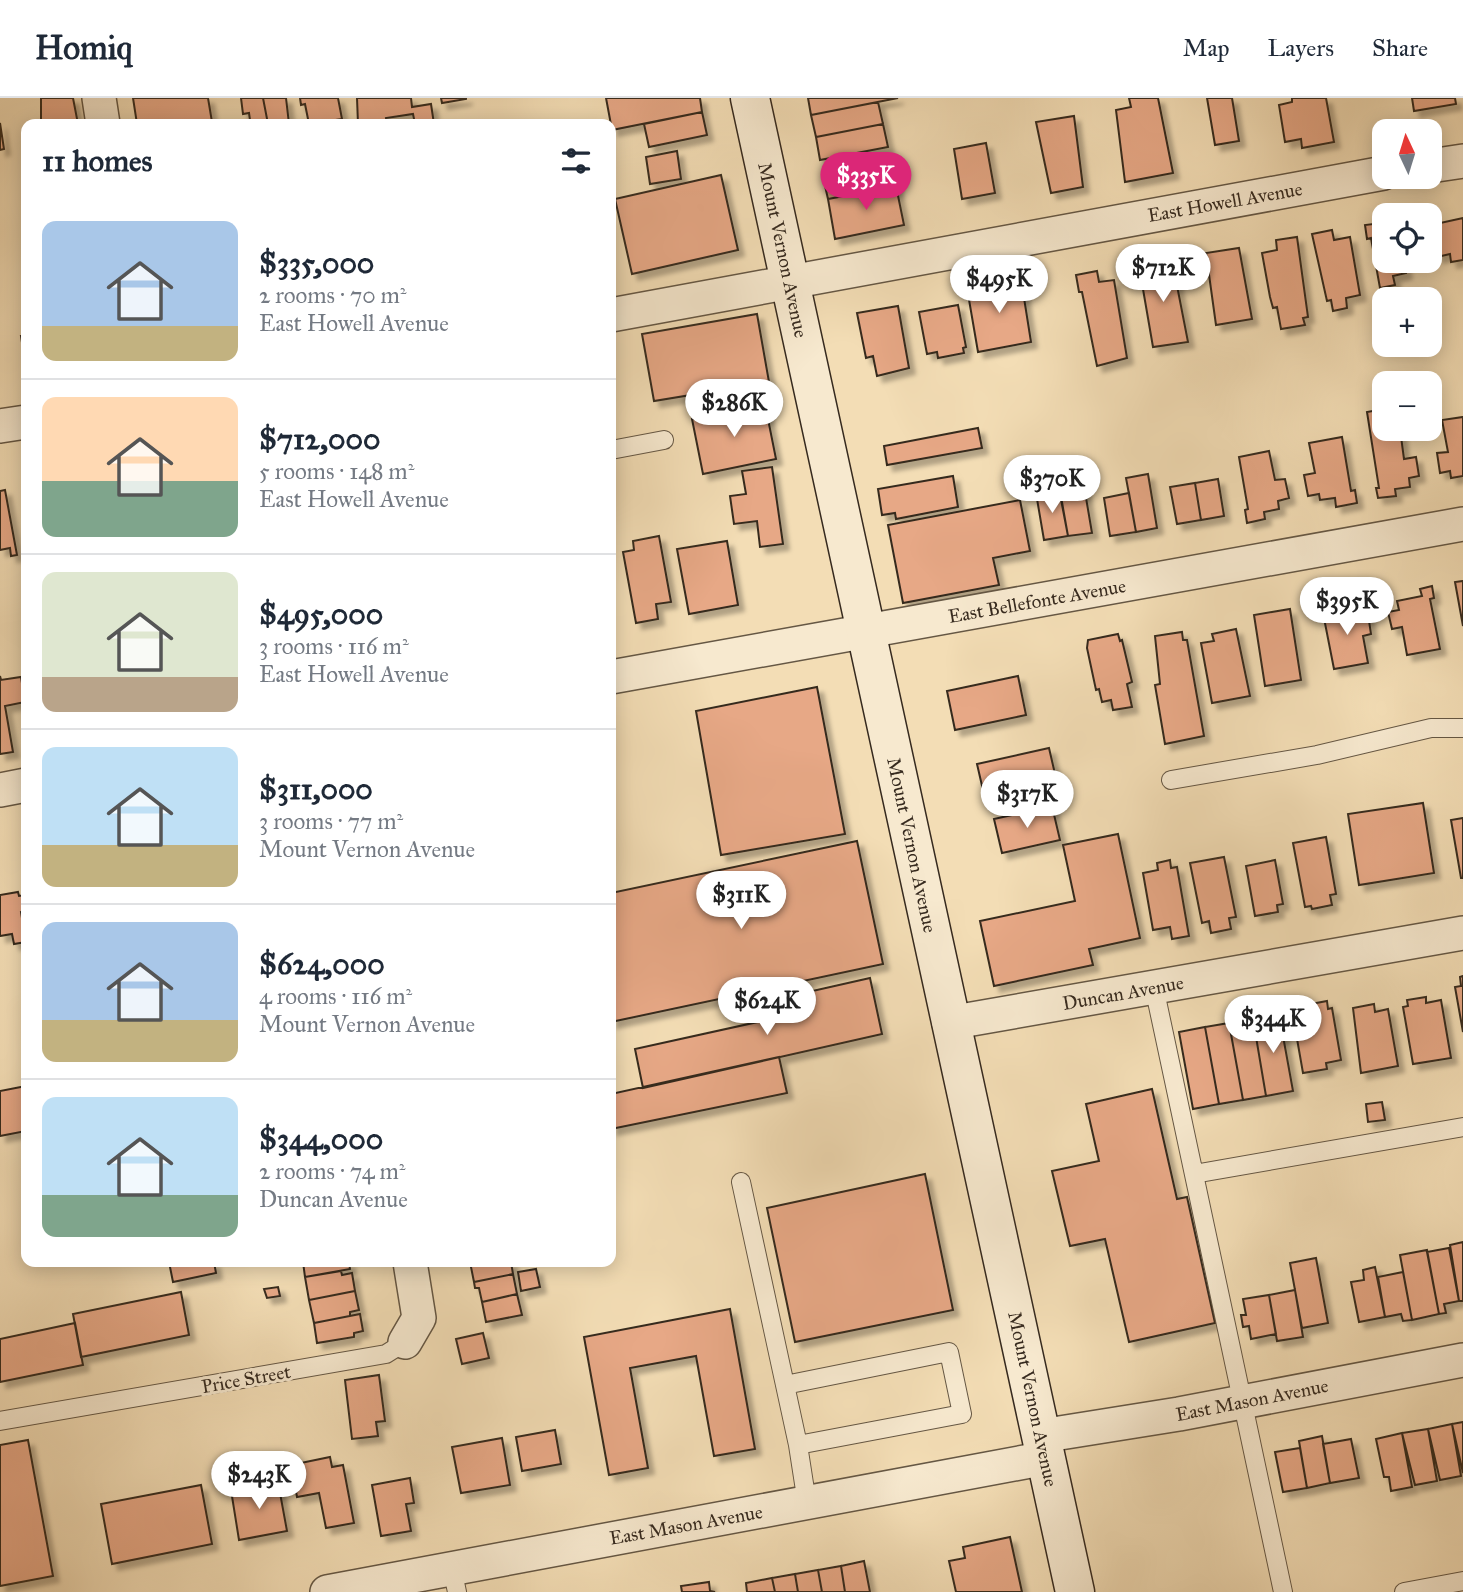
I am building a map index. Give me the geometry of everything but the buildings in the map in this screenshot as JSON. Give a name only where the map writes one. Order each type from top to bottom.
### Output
[{"type":"main road","name":"Mount Vernon Avenue","points":[[750,98],[949,1023],[1075,1592]]},
{"type":"street","points":[[99,98],[102,119]]},
{"type":"street","points":[[1442,164],[1463,161]]},
{"type":"street","name":"East Howell Avenue","points":[[616,313],[1372,175]]},
{"type":"street","points":[[0,426],[21,423]]},
{"type":"street","name":"East Bellefonte Avenue","points":[[616,676],[1463,524]]},
{"type":"street","points":[[0,790],[21,786]]},
{"type":"street","name":"Duncan Avenue","points":[[949,1023],[1463,933]]},
{"type":"street","name":"Price Street","points":[[405,1342],[419,1318],[411,1267]]},
{"type":"street","name":"East Mason Avenue","points":[[327,1592],[455,1580],[807,1503],[1242,1402],[1463,1360]]},
{"type":"lane","points":[[616,449],[664,440]]},
{"type":"lane","points":[[1171,780],[1317,755],[1431,728],[1463,729]]},
{"type":"lane","points":[[1154,987],[1283,1592]]},
{"type":"lane","points":[[1194,1174],[1463,1127]]},
{"type":"lane","points":[[741,1182],[798,1445],[807,1503]]},
{"type":"lane","name":"Price Street","points":[[0,1421],[386,1354],[405,1342]]},
{"type":"lane","points":[[785,1385],[949,1352],[961,1414],[798,1445]]},
{"type":"lane","points":[[1404,1592],[1463,1581]]}]
